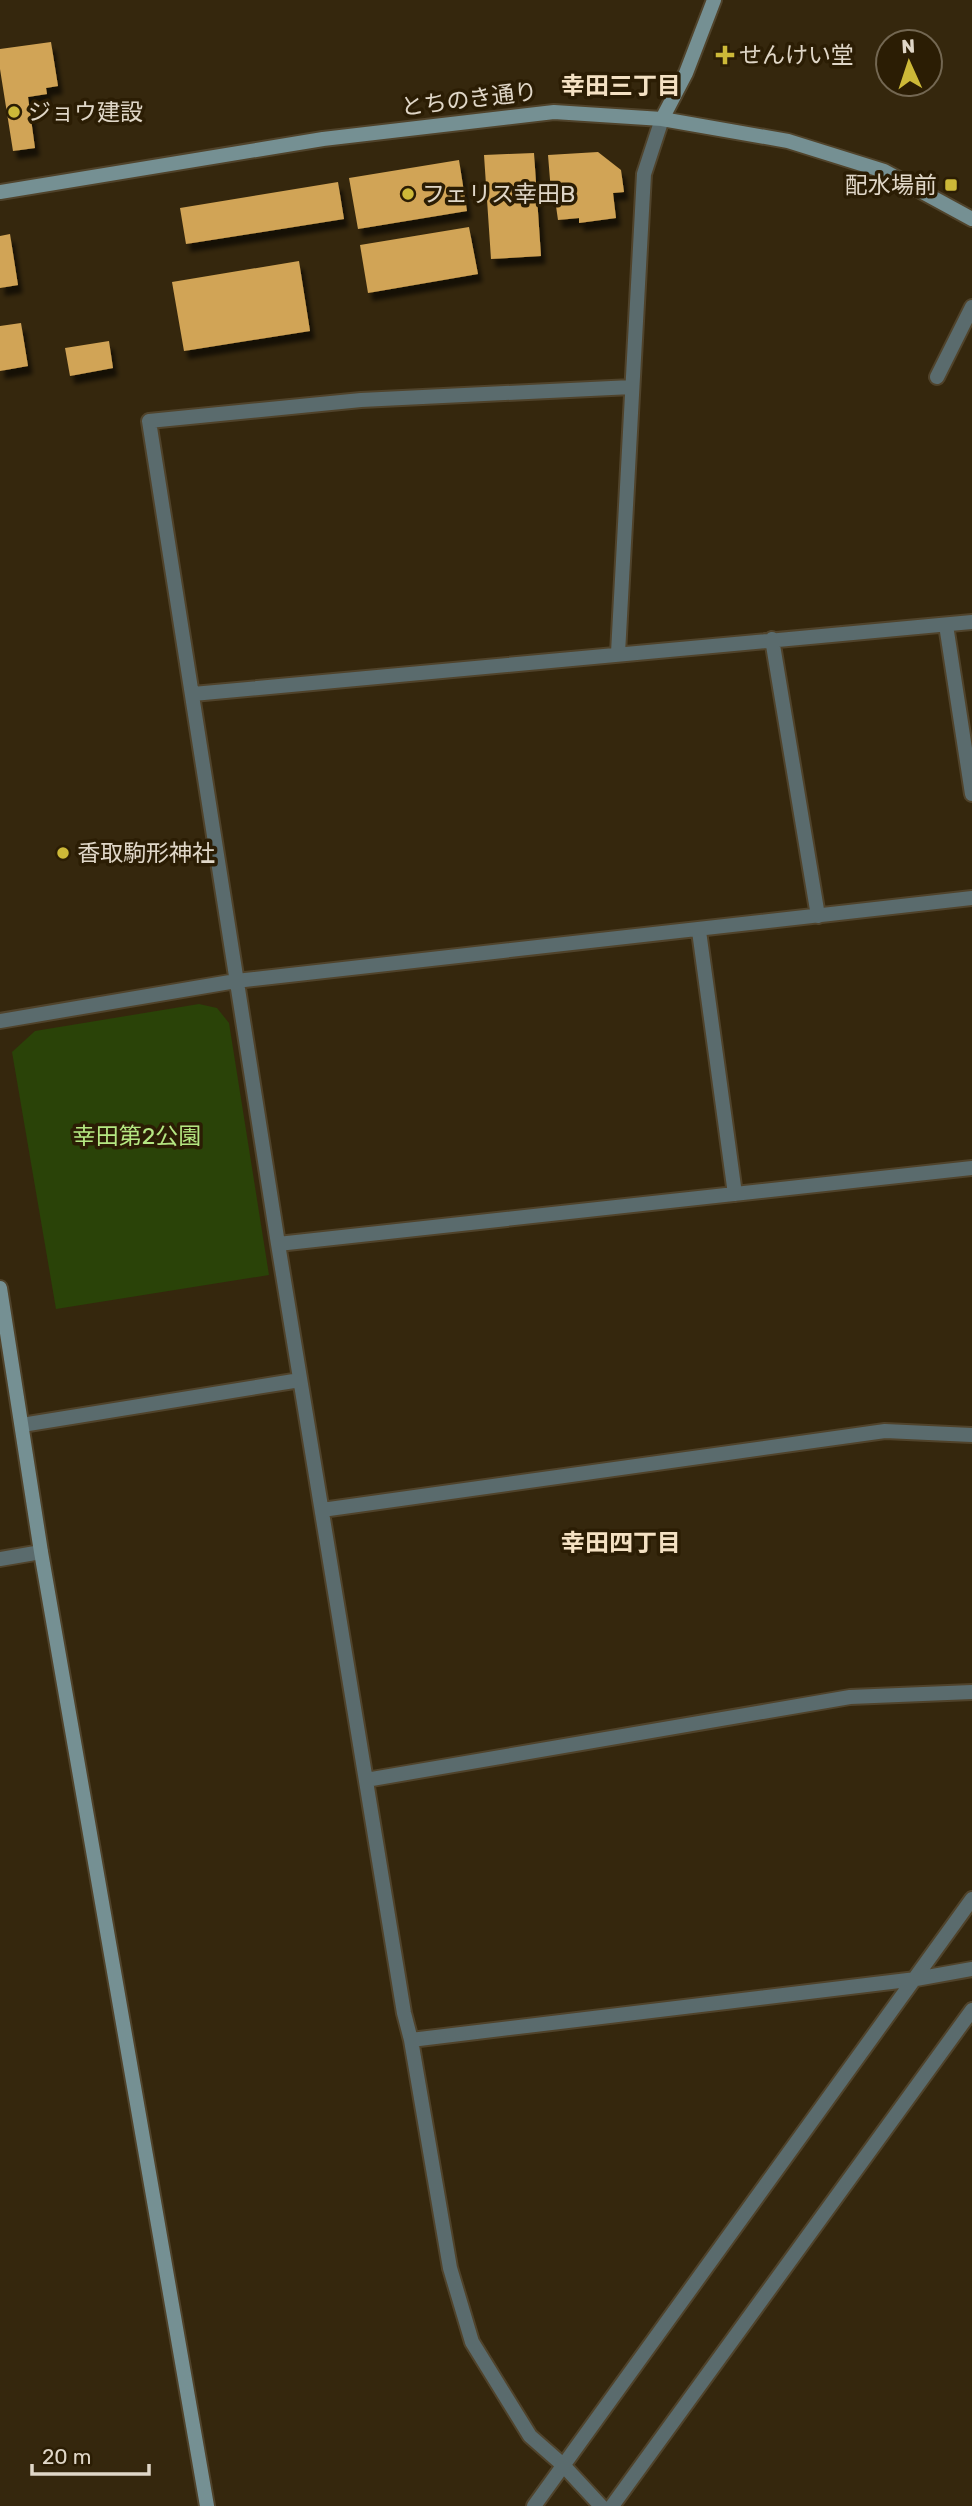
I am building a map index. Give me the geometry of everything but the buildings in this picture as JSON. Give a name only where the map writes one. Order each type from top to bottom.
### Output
[{"type":"street","points":[[618,653],[644,174],[662,119],[686,73],[713,0]]},
{"type":"street","name":"とちのき通り","points":[[0,192],[323,139],[554,112],[662,119],[788,141],[884,172],[972,219]]},
{"type":"street","points":[[937,377],[972,307]]},
{"type":"street","points":[[601,2506],[563,2465],[530,2436],[472,2342],[450,2267],[404,2013],[300,1380],[149,421],[361,400],[632,387]]},
{"type":"street","points":[[193,694],[972,622]]},
{"type":"street","points":[[946,625],[972,794]]},
{"type":"street","points":[[772,639],[818,916]]},
{"type":"street","points":[[0,1021],[236,981],[972,898]]},
{"type":"street","points":[[698,930],[735,1194]]},
{"type":"street","points":[[278,1244],[972,1168]]},
{"type":"street","points":[[0,1288],[41,1552],[207,2506]]},
{"type":"street","points":[[22,1425],[300,1380]]},
{"type":"street","points":[[323,1510],[885,1431],[972,1435]]},
{"type":"street","points":[[0,1559],[41,1552]]},
{"type":"street","points":[[366,1780],[850,1697],[972,1692]]},
{"type":"street","points":[[534,2506],[972,1899]]},
{"type":"street","points":[[411,2040],[916,1979],[972,1969]]},
{"type":"street","points":[[612,2506],[972,2010]]},
{"type":"green space","name":"幸田第2公園","points":[[199,1004],[217,1008],[229,1023],[269,1275],[56,1309],[12,1052],[35,1031]]},
{"type":"place","name":"せんけい堂","points":[[725,55]]},
{"type":"place","name":"ジョウ建設","points":[[14,112]]},
{"type":"place","name":"配水場前","points":[[951,185]]},
{"type":"place","name":"フェリス幸田B","points":[[408,194]]},
{"type":"place","name":"香取駒形神社","points":[[63,853]]},
{"type":"district","name":"幸田三丁目","points":[[621,86]]},
{"type":"district","name":"幸田四丁目","points":[[621,1543]]}]
